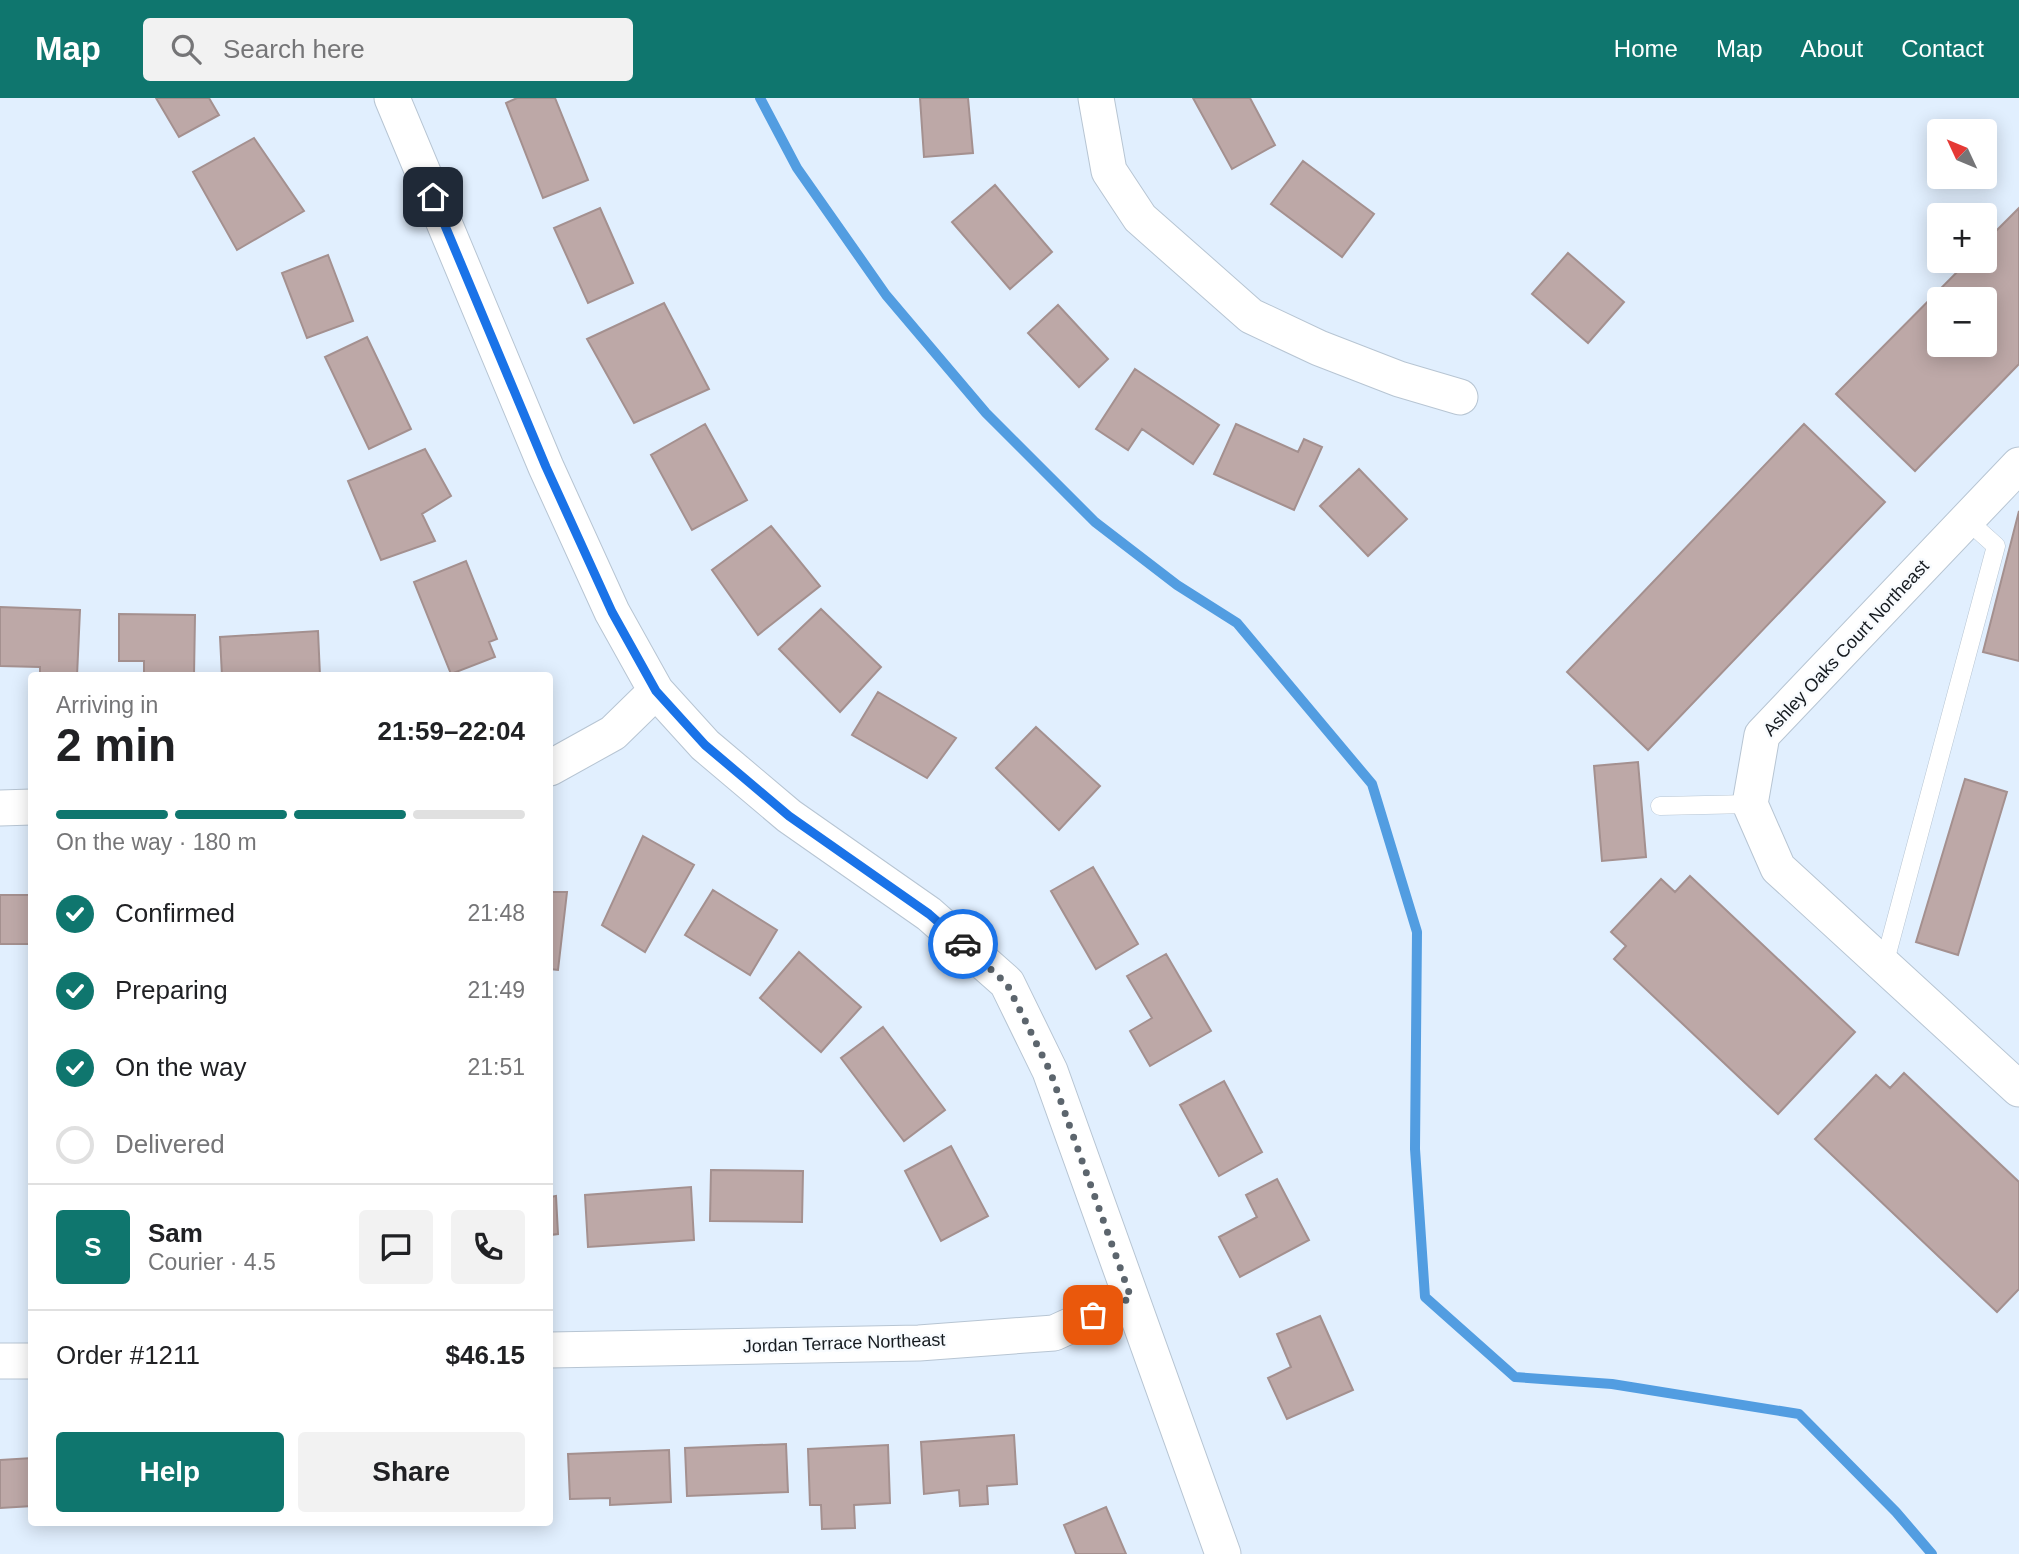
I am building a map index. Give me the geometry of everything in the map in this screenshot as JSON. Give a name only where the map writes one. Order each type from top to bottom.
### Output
[{"type":"street","points":[[392,98],[546,467],[612,612],[656,691],[705,745],[789,816],[929,914],[1007,984],[1050,1071],[1223,1554]]},
{"type":"street","points":[[1096,98],[1109,171],[1140,218],[1251,316],[1319,348],[1460,397]]},
{"type":"street","name":"Ashley Oaks Court Northeast","points":[[1751,804],[1762,735],[2019,465]]},
{"type":"street","points":[[553,766],[613,733],[656,691]]},
{"type":"street","points":[[1751,804],[1778,868],[2019,1089]]},
{"type":"street","points":[[0,808],[28,807]]},
{"type":"street","name":"Jordan Terrace Northeast","points":[[553,1350],[919,1343],[1054,1333],[1131,1298]]},
{"type":"street","points":[[0,1361],[28,1361]]},
{"type":"lane","points":[[1884,965],[1996,546],[1967,520]]},
{"type":"lane","points":[[1660,806],[1751,804]]},
{"type":"building","points":[[156,98],[209,98],[219,115],[179,137]]},
{"type":"building","points":[[517,98],[555,98],[588,180],[543,198],[506,103]]},
{"type":"building","points":[[920,98],[968,98],[973,153],[924,157]]},
{"type":"building","points":[[1193,98],[1250,98],[1275,145],[1232,169]]},
{"type":"building","points":[[254,138],[304,211],[237,250],[193,172]]},
{"type":"building","points":[[1303,161],[1374,214],[1342,257],[1271,204]]},
{"type":"building","points":[[995,185],[1052,252],[1010,289],[952,222]]},
{"type":"building","points":[[600,208],[633,283],[588,303],[554,228]]},
{"type":"building","points":[[2019,208],[2019,364],[1915,471],[1836,394],[1927,302],[1927,357],[1997,357],[1997,287],[1942,287],[1956,273],[1997,273],[1997,230]]},
{"type":"building","points":[[1568,253],[1624,302],[1588,343],[1532,294]]},
{"type":"building","points":[[328,255],[353,321],[307,338],[282,273]]},
{"type":"building","points":[[664,303],[709,389],[634,423],[587,339]]},
{"type":"building","points":[[1058,305],[1108,359],[1079,387],[1028,333]]},
{"type":"building","points":[[367,337],[411,429],[369,449],[325,357]]},
{"type":"building","points":[[1135,369],[1219,425],[1193,464],[1142,429],[1128,450],[1096,429]]},
{"type":"building","points":[[705,424],[747,500],[692,530],[651,455]]},
{"type":"building","points":[[1236,424],[1298,452],[1304,439],[1322,447],[1294,510],[1214,474]]},
{"type":"building","points":[[1804,424],[1885,502],[1648,750],[1567,672]]},
{"type":"building","points":[[425,449],[451,496],[422,514],[435,541],[381,560],[348,481]]},
{"type":"building","points":[[1359,469],[1407,519],[1368,556],[1320,506]]},
{"type":"building","points":[[2019,511],[2019,661],[1983,652]]},
{"type":"building","points":[[771,526],[820,586],[758,635],[712,570]]},
{"type":"building","points":[[466,561],[497,639],[489,642],[495,657],[450,672],[414,582]]},
{"type":"building","points":[[0,607],[80,610],[77,672],[40,672],[40,667],[0,666]]},
{"type":"building","points":[[821,609],[881,667],[840,712],[779,649]]},
{"type":"building","points":[[119,614],[195,615],[194,672],[144,672],[144,661],[119,661]]},
{"type":"building","points":[[318,631],[320,672],[222,672],[220,637]]},
{"type":"building","points":[[878,692],[956,738],[927,778],[852,735]]},
{"type":"building","points":[[1036,727],[1100,786],[1059,830],[996,768]]},
{"type":"building","points":[[1638,762],[1646,857],[1602,861],[1594,766]]},
{"type":"building","points":[[1965,779],[2007,792],[1958,955],[1916,942]]},
{"type":"building","points":[[643,836],[694,865],[645,952],[602,925]]},
{"type":"building","points":[[1093,867],[1138,944],[1096,969],[1051,891]]},
{"type":"building","points":[[1690,876],[1855,1032],[1778,1114],[1614,959],[1626,946],[1611,932],[1661,879],[1675,892]]},
{"type":"building","points":[[713,890],[777,930],[750,975],[685,935]]},
{"type":"building","points":[[553,892],[567,892],[558,970],[553,969]]},
{"type":"building","points":[[0,895],[28,895],[28,944],[0,944]]},
{"type":"building","points":[[799,952],[861,1007],[821,1052],[760,998]]},
{"type":"building","points":[[1166,954],[1211,1031],[1150,1066],[1130,1031],[1152,1018],[1127,976]]},
{"type":"building","points":[[883,1027],[945,1110],[904,1141],[841,1058]]},
{"type":"building","points":[[1904,1073],[2019,1182],[2019,1289],[1997,1312],[1815,1139],[1876,1075],[1890,1088]]},
{"type":"building","points":[[1224,1081],[1262,1152],[1219,1176],[1180,1105]]},
{"type":"building","points":[[951,1146],[988,1216],[941,1241],[905,1171]]},
{"type":"building","points":[[711,1170],[803,1171],[802,1222],[710,1221]]},
{"type":"building","points":[[1277,1179],[1309,1240],[1240,1277],[1219,1237],[1257,1217],[1246,1195]]},
{"type":"building","points":[[691,1187],[694,1240],[588,1247],[585,1195]]},
{"type":"building","points":[[553,1196],[556,1196],[558,1234],[553,1235]]},
{"type":"building","points":[[1320,1316],[1353,1390],[1287,1419],[1268,1378],[1291,1367],[1277,1334]]},
{"type":"building","points":[[1014,1435],[1017,1484],[987,1486],[988,1504],[960,1506],[959,1490],[924,1494],[921,1442]]},
{"type":"building","points":[[786,1444],[788,1492],[687,1496],[685,1448]]},
{"type":"building","points":[[888,1445],[890,1503],[854,1505],[855,1528],[822,1529],[821,1505],[810,1505],[808,1449]]},
{"type":"building","points":[[669,1450],[671,1502],[610,1505],[610,1498],[570,1499],[568,1454]]},
{"type":"building","points":[[28,1458],[28,1506],[0,1508],[0,1460]]},
{"type":"building","points":[[1106,1507],[1126,1554],[1076,1554],[1064,1525]]},
{"type":"waterway","points":[[760,98],[797,168],[886,295],[986,413],[1095,522],[1177,585],[1237,623],[1372,784],[1417,932],[1415,1149],[1425,1297],[1515,1377],[1612,1384],[1799,1414],[1896,1512],[1932,1554]]},
{"type":"way so far","points":[[963,944],[1007,984],[1050,1071],[1131,1298],[1093,1315]]},
{"type":"route","points":[[433,197],[546,467],[612,612],[656,691],[705,745],[789,816],[929,914],[963,944]]}]
